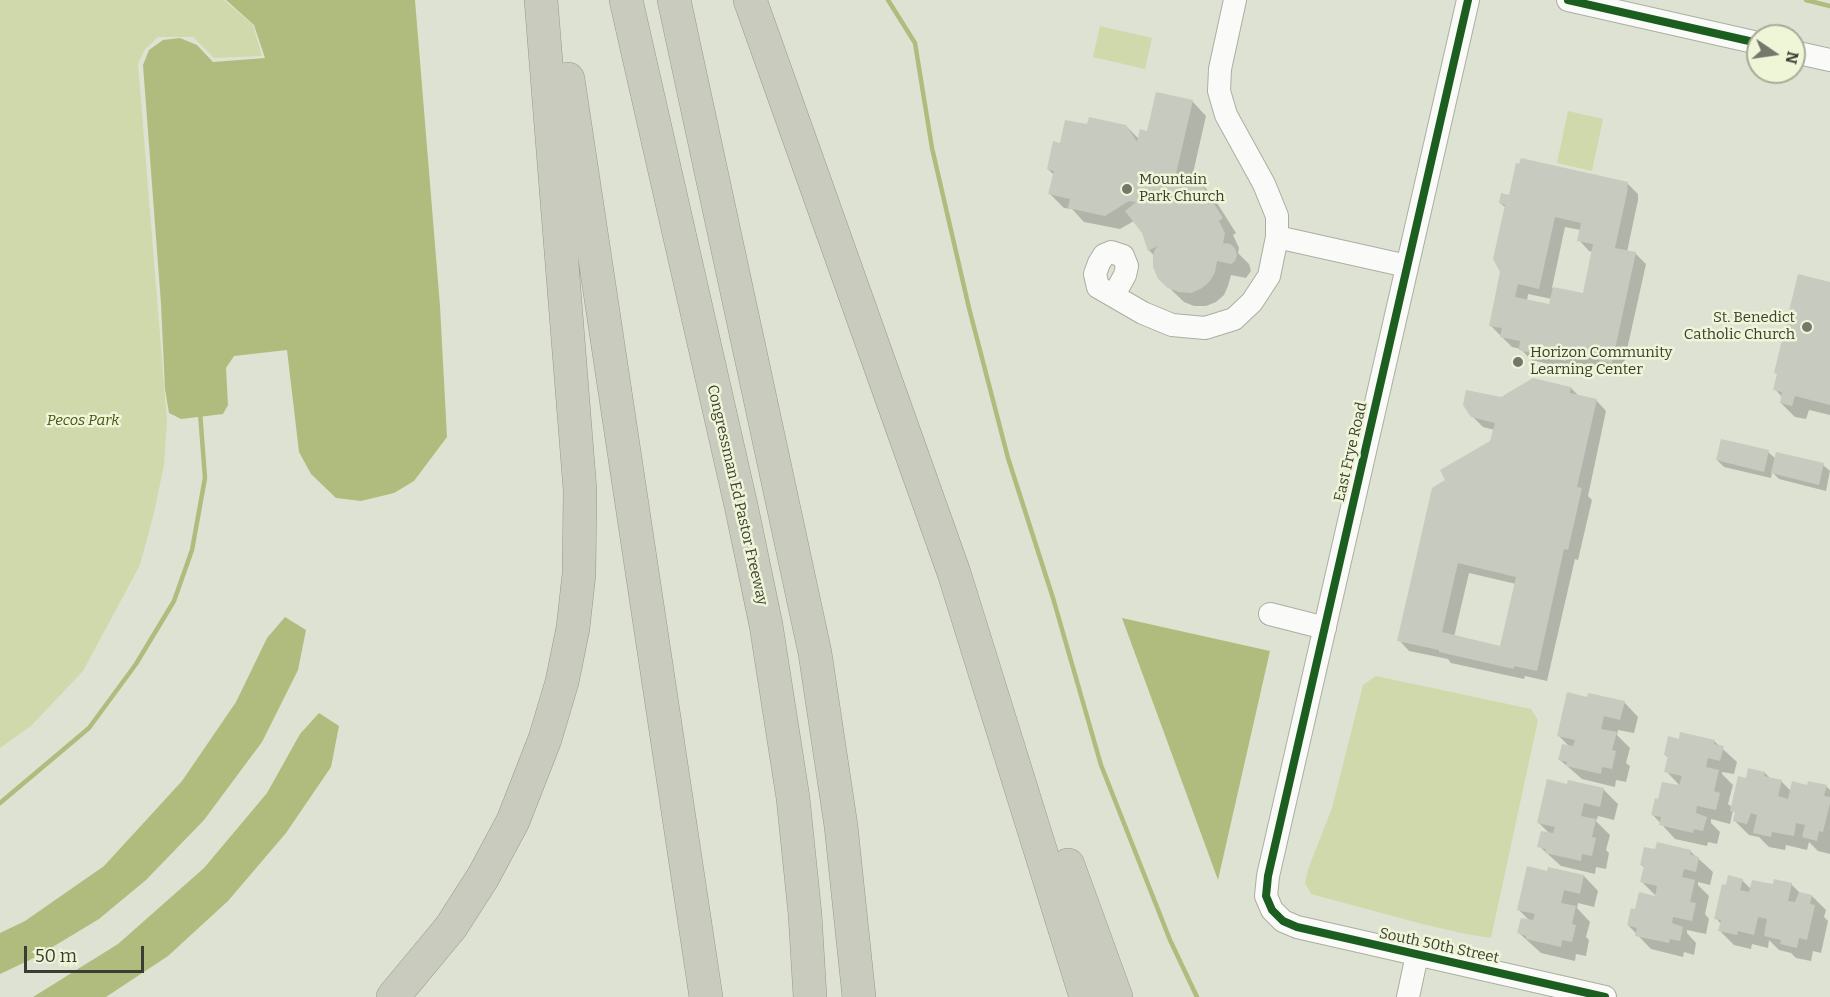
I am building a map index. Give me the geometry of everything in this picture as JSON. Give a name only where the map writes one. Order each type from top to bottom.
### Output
[{"type":"highway","points":[[393,997],[451,927],[483,877],[513,821],[545,740],[562,682],[573,628],[580,546],[579,471],[541,0]]},
{"type":"highway","points":[[556,0],[706,997]]},
{"type":"highway","name":"Congressman Ed Pastor Freeway","points":[[626,0],[742,510],[774,670],[800,856],[810,997]]},
{"type":"highway","points":[[674,0],[815,653],[841,826],[859,997]]},
{"type":"highway","points":[[750,0],[954,573],[1086,997]]},
{"type":"highway","points":[[954,573],[996,662],[1116,997]]},
{"type":"street","points":[[1114,295],[1143,313],[1172,325],[1205,328],[1234,319],[1252,302],[1269,276],[1277,237],[1277,216],[1271,198],[1226,115],[1220,91],[1220,69],[1235,0]]},
{"type":"street","name":"East Frye Road","points":[[1272,910],[1266,897],[1268,876],[1468,0]]},
{"type":"street","points":[[1568,0],[1746,40]]},
{"type":"street","points":[[1806,55],[1830,60]]},
{"type":"street","points":[[1277,237],[1407,266]]},
{"type":"street","points":[[1270,614],[1325,628]]},
{"type":"street","name":"South 50th Street","points":[[1272,910],[1282,921],[1298,927],[1605,997]]},
{"type":"street","points":[[1408,997],[1417,955]]},
{"type":"green space","name":"Pecos Park","points":[[0,0],[224,0],[253,25],[262,56],[214,58],[193,37],[158,37],[145,49],[138,64],[167,421],[164,465],[140,565],[83,671],[31,726],[0,748]]},
{"type":"green space","points":[[1100,26],[1152,38],[1145,69],[1093,57]]},
{"type":"green space","points":[[1568,111],[1603,119],[1592,171],[1557,163]]},
{"type":"green space","points":[[1376,676],[1531,709],[1538,720],[1491,938],[1422,924],[1311,894],[1305,883],[1308,869],[1332,808],[1363,685]]},
{"type":"shaded area","points":[[226,0],[415,0],[440,306],[447,437],[414,481],[394,493],[361,501],[336,498],[311,474],[299,452],[287,350],[234,356],[226,368],[228,405],[223,414],[181,419],[169,413],[165,389],[143,65],[149,50],[163,40],[180,38],[197,45],[213,62],[265,58],[254,25]]},
{"type":"shaded area","points":[[285,617],[306,630],[298,670],[262,742],[204,820],[146,880],[99,919],[36,957],[0,974],[0,933],[25,921],[104,866],[182,781],[236,702],[267,638]]},
{"type":"shaded area","points":[[1122,618],[1270,651],[1218,880]]},
{"type":"shaded area","points":[[319,713],[339,726],[331,767],[286,833],[228,901],[168,956],[106,997],[33,997],[118,944],[204,868],[267,793],[300,734]]},
{"type":"building","name":"Mountain Park Church","points":[[1156,92],[1193,100],[1175,178],[1184,173],[1190,184],[1198,179],[1223,218],[1219,221],[1225,233],[1223,243],[1235,248],[1237,255],[1231,264],[1217,261],[1210,281],[1191,293],[1168,288],[1158,279],[1153,267],[1153,254],[1157,246],[1148,251],[1142,233],[1125,211],[1136,202],[1129,201],[1105,216],[1068,208],[1070,199],[1048,194],[1054,171],[1047,169],[1053,141],[1060,143],[1065,120],[1087,124],[1089,117],[1126,125],[1137,142],[1140,129],[1147,131]]},
{"type":"building","points":[[1521,158],[1628,182],[1615,248],[1636,252],[1612,363],[1568,353],[1566,361],[1519,350],[1520,341],[1500,337],[1502,328],[1489,326],[1500,272],[1493,259],[1505,205],[1499,203],[1501,193],[1509,195],[1516,163],[1519,164]],"holes":[[[1555,217],[1581,223],[1577,241],[1593,244],[1583,293],[1553,287],[1549,304],[1515,297],[1518,284],[1539,289]]]},
{"type":"building","name":"St. Benedict Catholic Church","points":[[1798,274],[1830,282],[1830,405],[1795,396],[1792,406],[1780,403],[1782,392],[1773,390],[1777,374],[1774,373]]},
{"type":"building","points":[[1533,378],[1571,387],[1570,393],[1597,399],[1577,487],[1582,488],[1568,550],[1564,549],[1537,671],[1514,666],[1514,669],[1397,641],[1432,488],[1445,480],[1440,470],[1490,441],[1495,423],[1471,417],[1463,405],[1466,390],[1501,397]],"holes":[[[1458,563],[1516,577],[1500,646],[1442,632]]]},
{"type":"building","points":[[1721,439],[1769,450],[1764,472],[1716,460]]},
{"type":"building","points":[[1776,452],[1824,463],[1819,485],[1771,473]]},
{"type":"building","points":[[1567,692],[1587,697],[1588,693],[1625,701],[1620,720],[1604,716],[1601,729],[1617,732],[1612,750],[1616,751],[1612,769],[1602,767],[1601,774],[1566,766],[1567,762],[1558,760],[1562,744],[1573,746],[1575,740],[1557,736]]},
{"type":"building","points":[[1680,732],[1715,740],[1714,744],[1724,746],[1720,761],[1708,758],[1706,767],[1719,770],[1714,791],[1720,793],[1716,810],[1697,806],[1696,813],[1707,817],[1703,831],[1694,829],[1693,833],[1659,825],[1661,817],[1651,815],[1662,782],[1679,785],[1682,776],[1664,772],[1668,756],[1664,755],[1668,736],[1679,739]]},
{"type":"building","points":[[1748,768],[1765,772],[1764,776],[1782,780],[1778,796],[1788,799],[1792,781],[1807,785],[1808,781],[1827,785],[1824,796],[1830,797],[1830,803],[1823,832],[1819,831],[1817,841],[1802,837],[1805,825],[1796,823],[1794,836],[1772,832],[1771,837],[1753,833],[1757,815],[1751,813],[1747,824],[1733,821],[1735,812],[1730,811],[1738,776],[1746,778]]},
{"type":"building","points":[[1547,779],[1567,784],[1568,780],[1604,788],[1600,807],[1584,803],[1581,816],[1596,819],[1592,837],[1596,838],[1592,856],[1582,854],[1581,861],[1545,853],[1546,849],[1537,847],[1541,831],[1553,833],[1555,827],[1537,823]]},
{"type":"building","points":[[1657,842],[1691,850],[1690,854],[1699,857],[1696,872],[1684,869],[1682,877],[1695,880],[1690,902],[1696,903],[1692,921],[1673,917],[1672,923],[1683,927],[1680,941],[1670,939],[1669,943],[1635,936],[1637,928],[1627,925],[1631,908],[1635,909],[1639,892],[1655,896],[1657,886],[1640,882],[1644,866],[1640,865],[1644,847],[1655,849]]},
{"type":"building","points":[[1527,866],[1547,871],[1548,867],[1584,875],[1580,894],[1564,890],[1561,903],[1576,906],[1572,924],[1576,925],[1572,942],[1562,940],[1561,947],[1526,939],[1526,936],[1517,933],[1521,918],[1533,920],[1535,914],[1517,910]]},
{"type":"building","points":[[1728,875],[1743,879],[1740,890],[1749,892],[1752,880],[1773,884],[1774,879],[1792,883],[1788,901],[1795,902],[1799,892],[1812,895],[1810,904],[1815,905],[1807,940],[1799,938],[1797,948],[1780,944],[1781,940],[1764,936],[1767,919],[1758,917],[1754,935],[1738,931],[1737,935],[1718,931],[1721,920],[1714,919],[1722,884],[1726,885]]},
{"type":"waterway","points":[[888,0],[915,43],[932,148],[969,308],[1008,458],[1053,598],[1101,765],[1170,940],[1197,997]]},
{"type":"waterway","points":[[1806,0],[1830,6]]},
{"type":"waterway","points":[[0,803],[89,728],[136,664],[174,601],[192,550],[205,478],[200,412]]},
{"type":"cycle path","points":[[1468,0],[1268,876],[1266,896],[1272,910],[1283,921],[1297,927],[1605,997]]},
{"type":"cycle path","points":[[1568,0],[1746,40]]},
{"type":"place","name":"Mountain Park Church","points":[[1127,189]]},
{"type":"place","name":"St. Benedict Catholic Church","points":[[1807,327]]},
{"type":"place","name":"Horizon Community Learning Center","points":[[1518,362]]}]
